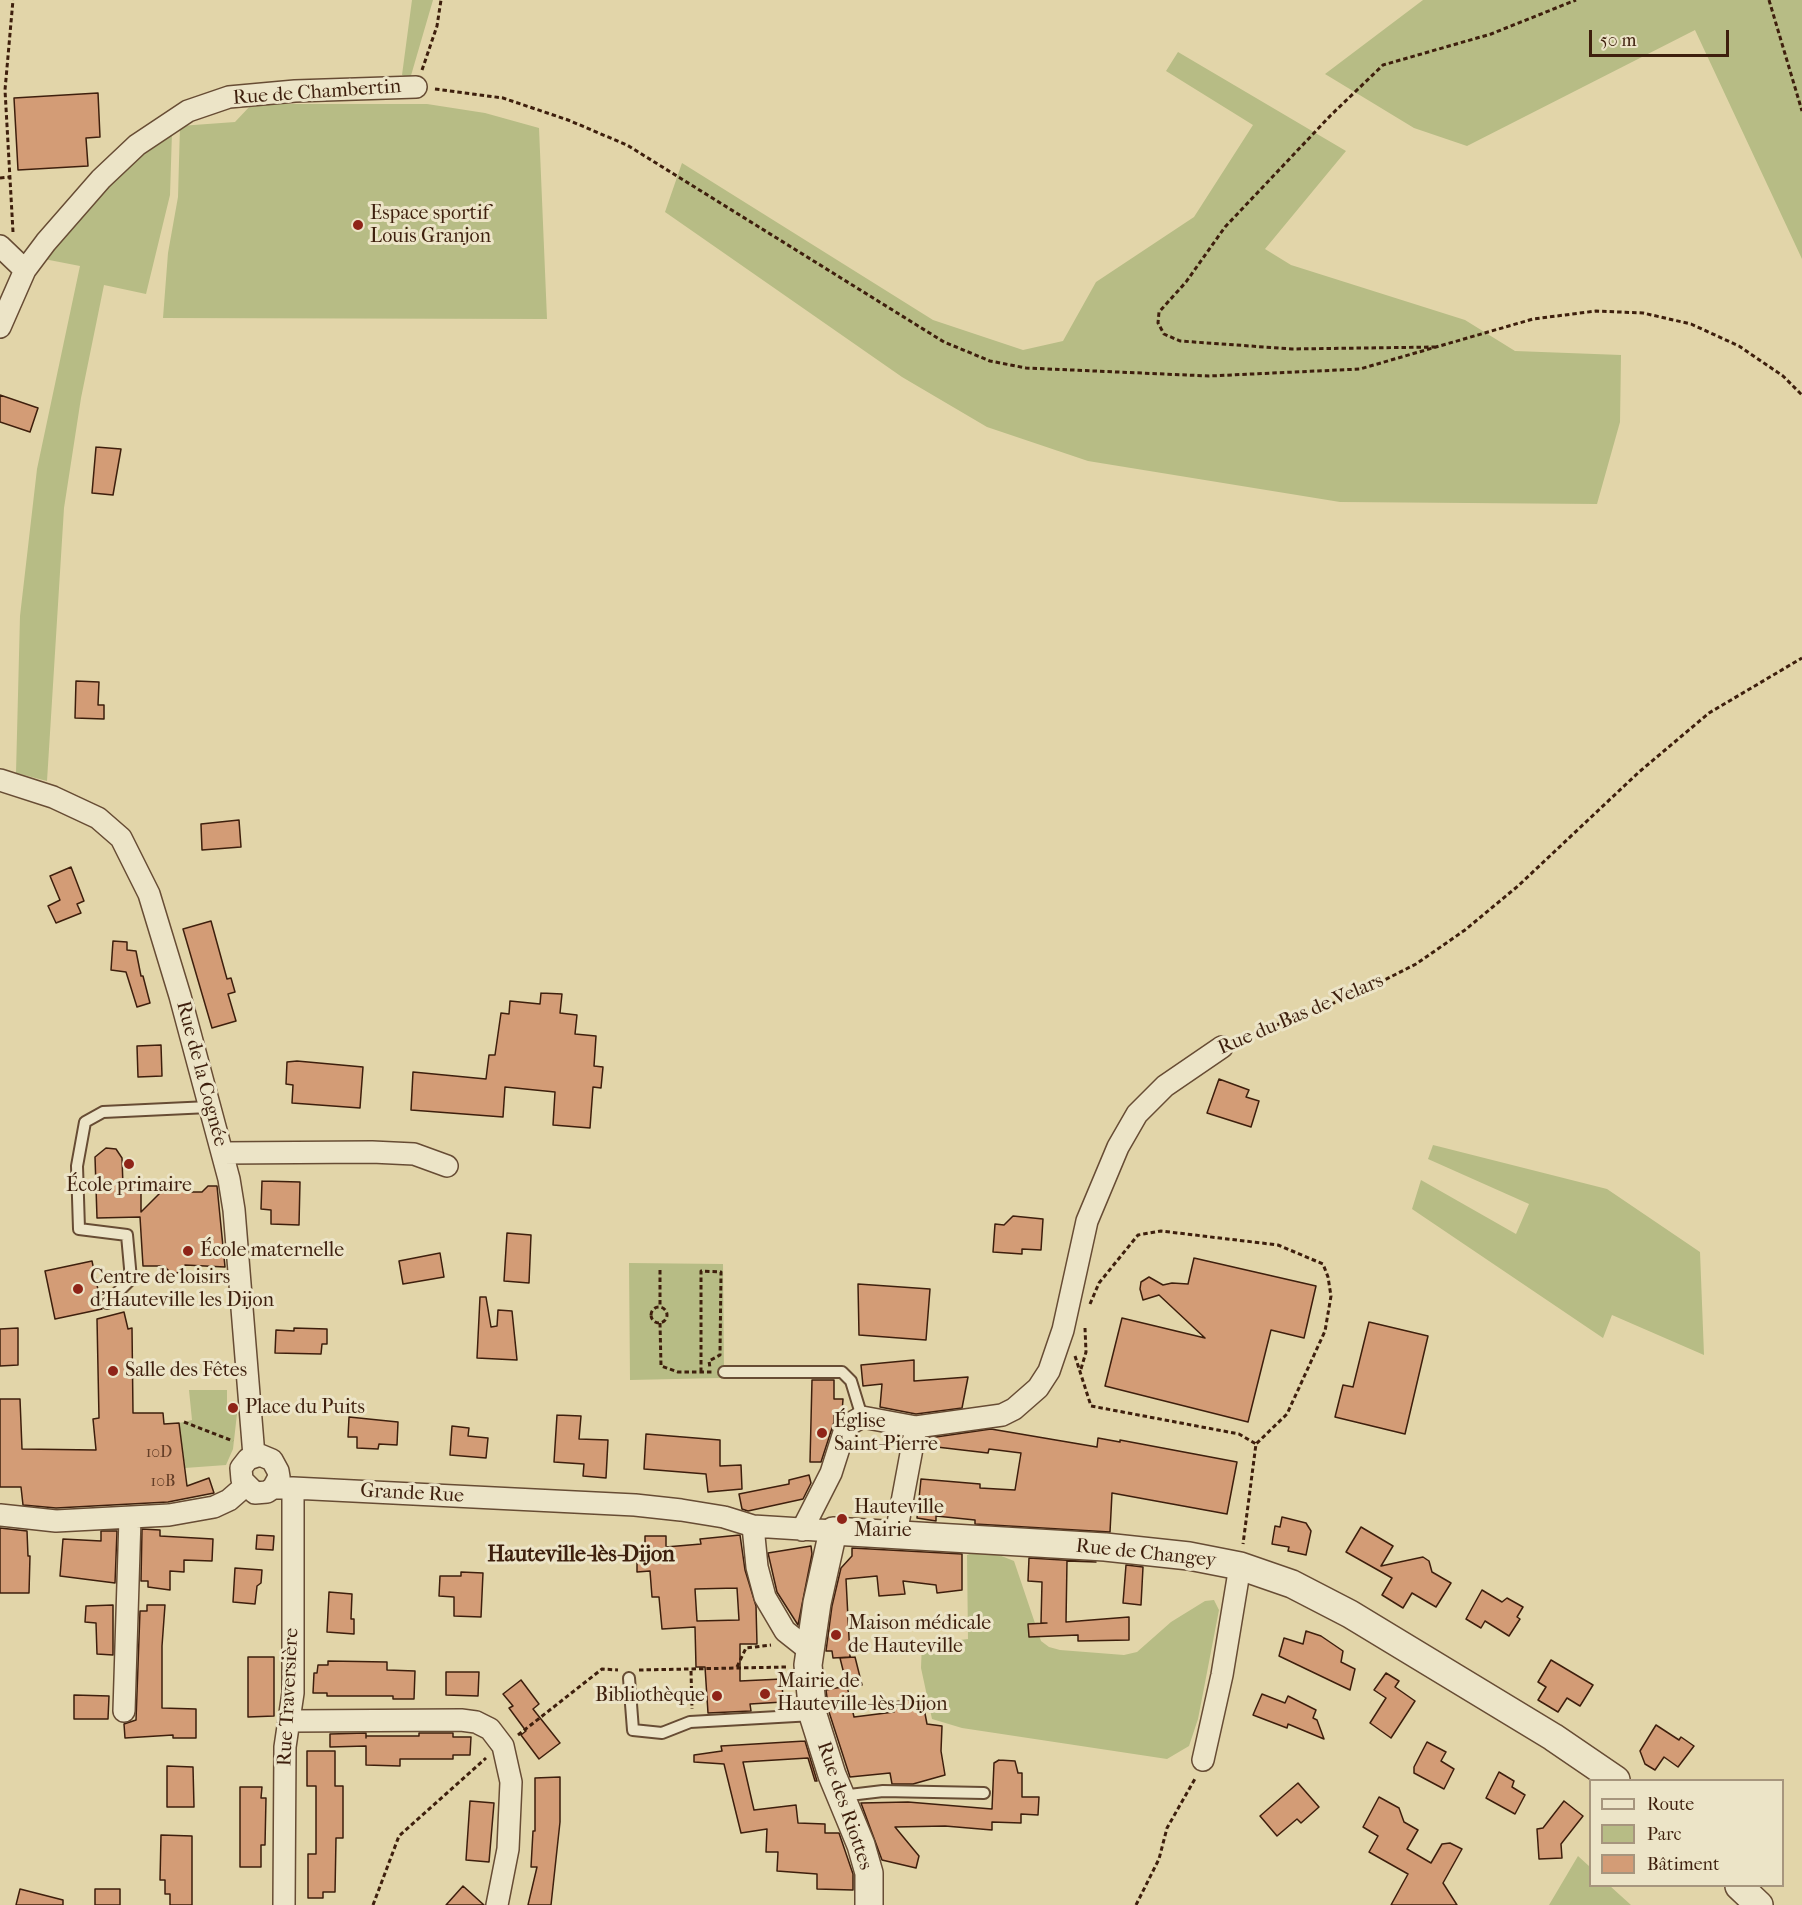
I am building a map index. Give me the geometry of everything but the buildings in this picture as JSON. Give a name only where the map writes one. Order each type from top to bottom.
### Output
[{"type":"street","name":"Rue de Chambertin","points":[[0,327],[25,270],[78,206],[130,152],[188,111],[229,97],[295,91],[416,87]]},
{"type":"street","points":[[0,246],[25,270]]},
{"type":"street","name":"Rue de la Cognée","points":[[0,780],[53,797],[98,818],[121,838],[130,852],[157,921],[180,996],[222,1153],[234,1210],[253,1448],[241,1468],[244,1486]]},
{"type":"street","name":"Rue du Bas de Velars","points":[[862,1417],[916,1427],[1002,1415],[1014,1410],[1038,1388],[1050,1371],[1063,1330],[1088,1221],[1118,1148],[1137,1114],[1165,1086],[1222,1047]]},
{"type":"street","points":[[222,1153],[414,1154],[447,1166]]},
{"type":"street","points":[[802,1530],[831,1473],[846,1426],[862,1417]]},
{"type":"street","points":[[896,1534],[916,1427]]},
{"type":"street","points":[[253,1448],[267,1456],[276,1465],[283,1488]]},
{"type":"street","points":[[0,1515],[56,1521],[130,1518],[206,1509],[229,1500],[244,1486]]},
{"type":"street","name":"Grande Rue","points":[[244,1486],[261,1493],[283,1488],[635,1505],[724,1517],[753,1526],[833,1531]]},
{"type":"street","name":"Rue Traversière","points":[[283,1488],[293,1693],[285,1747],[284,1905]]},
{"type":"street","points":[[124,1711],[130,1518]]},
{"type":"street","points":[[753,1526],[757,1567],[765,1597],[776,1620],[802,1645]]},
{"type":"street","name":"Rue de Changey","points":[[833,1531],[1137,1550],[1190,1556],[1240,1566],[1292,1584],[1350,1614],[1553,1737],[1615,1779]]},
{"type":"street","name":"Rue des Riottes","points":[[833,1531],[802,1645],[813,1715],[861,1845],[869,1873],[868,1905]]},
{"type":"street","points":[[1203,1760],[1222,1675],[1240,1566]]},
{"type":"street","points":[[290,1721],[468,1721],[490,1729],[503,1746],[511,1782],[511,1824],[505,1874],[497,1905]]},
{"type":"street","points":[[1740,1887],[1759,1905]]},
{"type":"lane","points":[[107,1303],[131,1279],[127,1235],[79,1229],[77,1166],[85,1122],[103,1112],[209,1107]]},
{"type":"lane","points":[[724,1372],[842,1372],[851,1381],[862,1417]]},
{"type":"lane","points":[[629,1672],[633,1731],[662,1733],[690,1722],[813,1715]]},
{"type":"lane","points":[[841,1796],[883,1791],[984,1792]]},
{"type":"path","points":[[13,0],[5,90],[12,230],[25,270]]},
{"type":"path","points":[[441,0],[437,26],[416,87],[503,98],[568,120],[627,145],[944,342],[990,360],[1026,369],[1209,376],[1360,369],[1533,319],[1564,313],[1596,311],[1643,313],[1691,324],[1739,346],[1783,376],[1802,395]]},
{"type":"path","points":[[1440,347],[1292,349],[1180,341],[1164,334],[1158,323],[1159,312],[1186,282],[1225,227],[1331,115],[1383,65],[1491,34],[1576,0]]},
{"type":"path","points":[[1769,0],[1802,111]]},
{"type":"path","points":[[0,178],[9,177]]},
{"type":"path","name":"Rue du Bas de Velars","points":[[1222,1047],[1357,994],[1416,964],[1465,930],[1518,886],[1639,772],[1709,713],[1802,658]]},
{"type":"path","points":[[1088,1311],[1099,1283],[1138,1235],[1161,1231],[1278,1245],[1323,1264],[1331,1296],[1325,1331],[1287,1414],[1256,1444],[1240,1566]]},
{"type":"path","points":[[660,1270],[660,1306]]},
{"type":"path","points":[[701,1372],[701,1271],[721,1272],[720,1355],[710,1361],[710,1372]]},
{"type":"path","points":[[660,1306],[665,1308],[667,1318],[660,1323],[655,1323],[651,1315],[656,1307],[660,1306]]},
{"type":"path","points":[[1081,1369],[1086,1352],[1086,1321]]},
{"type":"path","points":[[660,1323],[661,1366],[678,1372],[724,1372]]},
{"type":"path","points":[[1063,1330],[1081,1369],[1091,1406],[1239,1434],[1256,1444]]},
{"type":"path","points":[[184,1422],[253,1448]]},
{"type":"path","points":[[736,1669],[741,1663],[746,1648],[802,1645]]},
{"type":"path","points":[[373,1905],[399,1836],[474,1767],[602,1670],[629,1672],[782,1668]]},
{"type":"path","points":[[685,1712],[692,1711],[691,1671]]},
{"type":"path","points":[[1136,1905],[1159,1859],[1167,1828],[1203,1760]]},
{"type":"green space","points":[[412,0],[433,0],[410,79],[402,75]]},
{"type":"green space","points":[[1423,0],[1802,0],[1802,259],[1695,30],[1467,146],[1414,128],[1325,74]]},
{"type":"green space","points":[[1178,52],[1346,151],[1265,249],[1291,265],[1465,320],[1515,351],[1621,355],[1620,422],[1597,504],[1340,502],[1088,461],[987,427],[902,377],[665,212],[682,163],[933,320],[1023,350],[1063,341],[1096,282],[1194,217],[1253,125],[1166,71]]},
{"type":"green space","name":"Espace sportif Louis Granjon","points":[[252,104],[427,104],[485,113],[539,128],[547,319],[163,318],[168,253],[178,197],[180,126],[235,122]]},
{"type":"green space","points":[[172,132],[170,195],[146,294],[104,285],[81,398],[64,508],[47,781],[16,773],[20,616],[37,469],[80,266],[44,259],[122,171]]},
{"type":"green space","points":[[1433,1145],[1607,1189],[1700,1252],[1704,1355],[1612,1315],[1603,1338],[1412,1209],[1421,1180],[1516,1234],[1529,1204],[1428,1159]]},
{"type":"green space","points":[[629,1263],[723,1264],[724,1372],[721,1378],[630,1380]]},
{"type":"green space","points":[[189,1390],[227,1390],[227,1412],[237,1414],[233,1449],[226,1465],[185,1468],[179,1423],[192,1420]]},
{"type":"green space","points":[[974,1552],[999,1555],[1014,1561],[1041,1641],[1049,1647],[1060,1650],[1124,1655],[1137,1652],[1171,1622],[1205,1601],[1214,1600],[1219,1610],[1198,1719],[1189,1746],[1167,1759],[962,1728],[932,1719],[921,1668],[922,1641],[968,1639],[967,1555]]},
{"type":"green space","points":[[1578,1856],[1589,1866],[1589,1887],[1611,1887],[1631,1905],[1549,1905]]},
{"type":"place","name":"Espace sportif Louis Granjon","points":[[358,225]]},
{"type":"place","name":"École primaire","points":[[129,1164]]},
{"type":"place","name":"École maternelle","points":[[188,1251]]},
{"type":"place","name":"Centre de loisirs d'Hauteville les Dijon","points":[[78,1289]]},
{"type":"place","name":"Salle des Fêtes","points":[[113,1371]]},
{"type":"place","name":"Place du Puits","points":[[233,1408]]},
{"type":"place","name":"Église Saint-Pierre","points":[[822,1433]]},
{"type":"place","name":"Hauteville Mairie","points":[[842,1519]]},
{"type":"place","name":"Maison médicale de Hauteville","points":[[836,1635]]},
{"type":"place","name":"Mairie de Hauteville-lès-Dijon","points":[[765,1694]]},
{"type":"place","name":"Bibliothèque","points":[[717,1696]]},
{"type":"district","name":"Hauteville-lès-Dijon","points":[[581,1556]]}]
